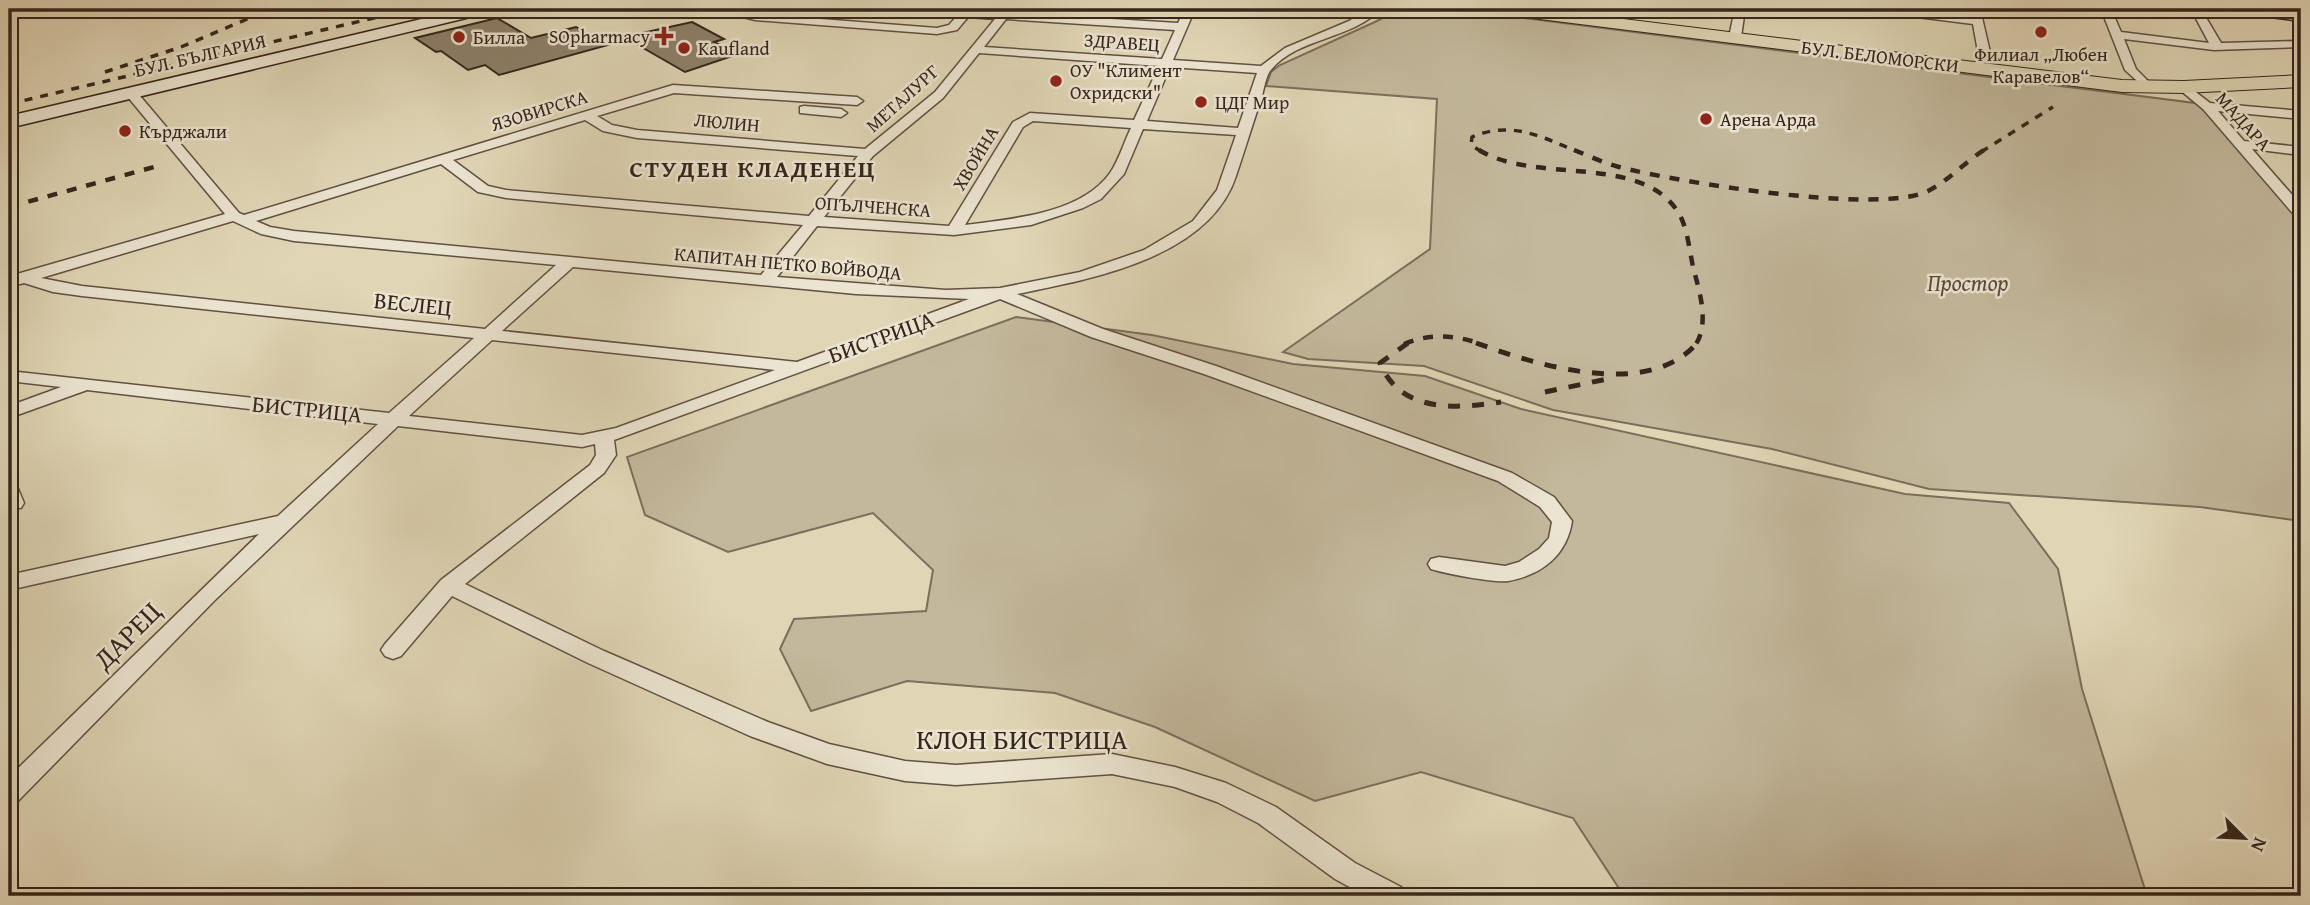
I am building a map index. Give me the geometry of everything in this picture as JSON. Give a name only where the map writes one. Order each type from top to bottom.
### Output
[{"type":"main road","name":"БУЛ. БЕЛОМОРСКИ","points":[[1501,9],[2122,86],[2183,87],[2301,81]]},
{"type":"street","name":"БУЛ. БЪЛГАРИЯ","points":[[9,122],[483,9]]},
{"type":"street","points":[[890,9],[1006,12],[1183,27]]},
{"type":"street","name":"ОПЪЛЧЕНСКА","points":[[443,159],[483,189],[494,193],[954,231],[1026,222],[1078,205],[1096,196],[1117,174],[1190,9]]},
{"type":"street","points":[[1264,70],[1275,59],[1298,45],[1353,23],[1373,9]]},
{"type":"street","points":[[1735,37],[1737,9]]},
{"type":"street","points":[[1877,9],[1978,21]]},
{"type":"street","points":[[1976,9],[1984,52]]},
{"type":"street","points":[[2106,9],[2131,70],[2148,87]]},
{"type":"street","points":[[2196,9],[2216,45]]},
{"type":"street","points":[[2246,9],[2301,14]]},
{"type":"street","points":[[2275,9],[2301,14]]},
{"type":"street","points":[[734,10],[755,17],[937,32],[953,28],[967,11]]},
{"type":"street","name":"МЕТАЛУРГ","points":[[765,281],[868,153],[939,96],[1006,12]]},
{"type":"street","points":[[2115,35],[2214,47],[2301,44]]},
{"type":"street","name":"ЗДРАВЕЦ","points":[[978,50],[1264,70]]},
{"type":"street","name":"КАПИТАН ПЕТКО ВОЙВОДА","points":[[237,218],[266,231],[293,236],[765,281],[946,295],[1000,293],[1084,276],[1149,253],[1198,224],[1224,191],[1264,70]]},
{"type":"street","name":"МАДАРА","points":[[2183,87],[2207,106],[2301,214]]},
{"type":"street","points":[[673,89],[695,102],[841,113]]},
{"type":"street","name":"ЯЗОВИРСКА","points":[[16,279],[443,159],[673,89],[857,101]]},
{"type":"street","points":[[131,93],[237,218]]},
{"type":"street","points":[[2207,106],[2301,115]]},
{"type":"street","name":"ЛЮЛИН","points":[[586,116],[608,128],[637,134],[868,153]]},
{"type":"street","name":"ХВОЙНА","points":[[954,231],[1018,125],[1030,117],[1138,125]]},
{"type":"street","points":[[1138,125],[1244,132]]},
{"type":"street","points":[[2239,144],[2301,151]]},
{"type":"street","name":"ДАРЕЦ","points":[[9,793],[206,596],[395,418],[568,263]]},
{"type":"street","name":"ВЕСЛЕЦ","points":[[16,279],[82,291],[799,367]]},
{"type":"street","points":[[1000,293],[1097,333],[1210,370],[1505,477],[1547,502],[1562,521],[1559,540],[1547,554],[1527,567],[1506,574],[1439,564]]},
{"type":"street","name":"БИСТРИЦА","points":[[9,376],[572,440],[604,437],[1000,293]]},
{"type":"street","points":[[9,412],[86,385]]},
{"type":"street","points":[[393,650],[449,585],[597,469],[606,455],[604,437]]},
{"type":"street","points":[[9,582],[288,520]]},
{"type":"street","name":"КЛОН БИСТРИЦА","points":[[449,585],[596,657],[759,729],[827,754],[905,771],[956,775],[1112,764],[1175,777],[1213,790],[1267,815],[1345,871],[1391,896]]},
{"type":"green space","name":"Простор","points":[[1399,9],[1452,9],[2203,104],[2301,211],[2301,521],[2200,507],[1929,489],[1772,449],[1553,410],[1424,366],[1308,359],[1283,352],[1430,249],[1437,99],[1266,86],[1271,72],[1280,65]]},
{"type":"green space","points":[[1016,317],[1152,335],[1293,364],[1425,376],[1521,409],[1905,494],[2009,503],[2058,569],[2082,689],[2147,896],[1624,896],[1573,818],[1421,772],[1315,801],[1155,727],[1055,693],[907,681],[811,711],[780,649],[794,619],[926,611],[933,570],[873,513],[728,552],[645,515],[627,457]]},
{"type":"building","points":[[497,18],[531,38],[576,27],[608,45],[499,75],[485,65],[468,70],[441,51],[436,52],[415,38]]},
{"type":"building","name":"Kaufland","points":[[692,22],[724,39],[714,42],[738,54],[685,72],[624,37]]},
{"type":"railway","points":[[105,72],[181,47],[271,9]]},
{"type":"railway","points":[[9,104],[412,9]]},
{"type":"railway","points":[[1983,151],[2053,107]]},
{"type":"railway","points":[[1482,152],[1471,145],[1472,137],[1500,130],[1526,132],[1577,151]]},
{"type":"railway","points":[[1479,150],[1502,160],[1527,166],[1611,175],[1636,181],[1659,192],[1676,209],[1686,230],[1703,318],[1696,344]]},
{"type":"railway","points":[[1577,151],[1619,167],[1729,188],[1824,198],[1867,199],[1903,197],[1928,191],[1983,151]]},
{"type":"railway","points":[[9,207],[154,167]]},
{"type":"railway","points":[[1404,344],[1423,338],[1442,337],[1481,344]]},
{"type":"railway","points":[[1408,343],[1380,363],[1389,379],[1401,391],[1415,399],[1448,406],[1501,402]]},
{"type":"railway","points":[[1476,343],[1559,368],[1621,374],[1650,370],[1676,361],[1696,344]]},
{"type":"railway","points":[[1545,392],[1607,379]]},
{"type":"place","name":"Филиал „Любен Каравелов“","points":[[2041,32]]},
{"type":"place","name":"SOpharmacy","points":[[664,36]]},
{"type":"place","name":"Билла","points":[[459,37]]},
{"type":"place","name":"Kaufland","points":[[684,48]]},
{"type":"place","name":"ОУ \"Климент Охридски\"","points":[[1056,81]]},
{"type":"place","name":"ЦДГ Мир","points":[[1201,102]]},
{"type":"place","name":"Арена Арда","points":[[1706,119]]},
{"type":"place","name":"Кърджали","points":[[125,131]]},
{"type":"district","name":"СТУДЕН КЛАДЕНЕЦ","points":[[753,169]]}]
